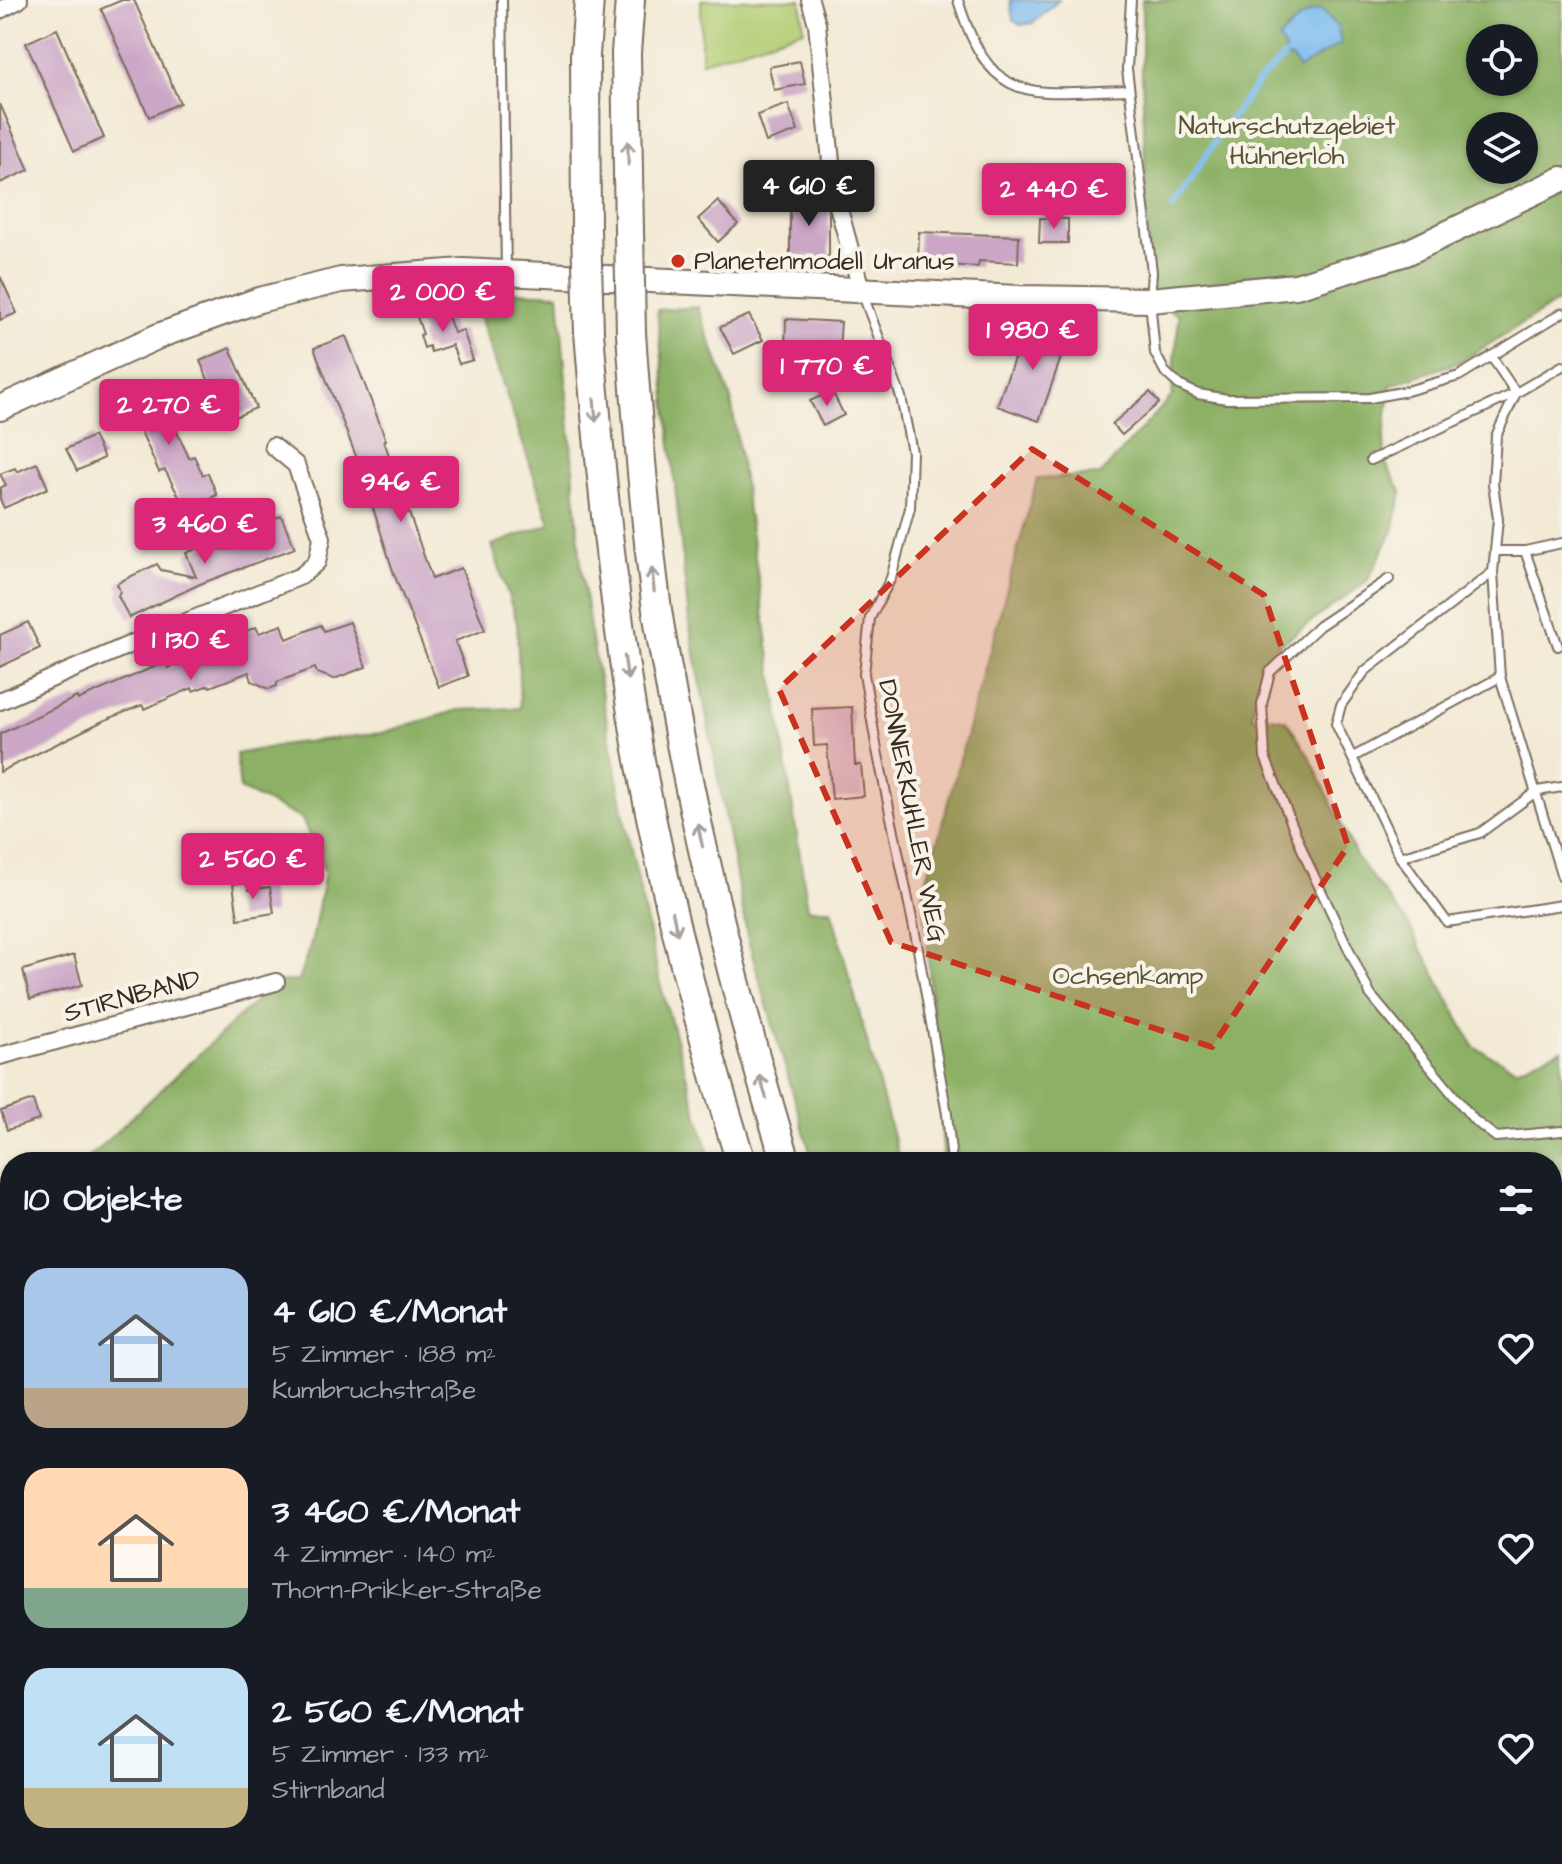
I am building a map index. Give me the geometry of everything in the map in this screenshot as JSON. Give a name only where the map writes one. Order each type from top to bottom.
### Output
[{"type":"highway","points":[[589,0],[585,55],[586,229],[589,332],[602,484],[638,750],[677,933],[738,1152]]},
{"type":"highway","points":[[630,0],[626,53],[631,333],[655,596],[683,755],[719,922],[783,1152]]},
{"type":"main road","points":[[0,408],[161,335],[259,300],[341,280],[448,272],[506,273],[1019,298],[1150,300],[1296,286],[1406,253],[1562,179]]},
{"type":"street","points":[[0,10],[19,0]]},
{"type":"street","points":[[810,0],[817,24],[834,191],[861,289]]},
{"type":"street","points":[[0,701],[301,576],[317,562],[322,538],[296,465],[273,446]]},
{"type":"street","name":"STIRNBAND","points":[[0,1056],[276,982]]},
{"type":"lane","points":[[502,0],[506,273]]},
{"type":"lane","points":[[958,0],[968,31],[984,59],[1011,85],[1028,92],[1129,90]]},
{"type":"lane","points":[[1131,0],[1127,69],[1152,272],[1150,300],[1155,353],[1165,372],[1179,385],[1198,394],[1227,399],[1370,398],[1459,376],[1562,313]]},
{"type":"lane","name":"DONNERKUHLER WEG","points":[[861,289],[901,397],[912,452],[910,508],[891,578],[870,618],[864,674],[916,938],[951,1152]]},
{"type":"lane","points":[[1491,356],[1516,393]]},
{"type":"lane","points":[[1371,460],[1516,393],[1562,366]]},
{"type":"lane","points":[[1516,393],[1496,436],[1493,484],[1498,519],[1493,572],[1500,677],[1562,877]]},
{"type":"lane","points":[[1497,551],[1525,551],[1562,543]]},
{"type":"lane","points":[[1525,551],[1558,646]]},
{"type":"lane","points":[[1493,572],[1365,671],[1341,705],[1336,724],[1400,857],[1447,922],[1562,905]]},
{"type":"lane","points":[[1389,579],[1319,626],[1270,672],[1262,704],[1265,757],[1306,859],[1370,994],[1474,1120],[1496,1137],[1562,1131]]},
{"type":"lane","points":[[1353,757],[1500,677]]},
{"type":"lane","points":[[1400,857],[1480,833],[1537,791],[1562,787]]},
{"type":"highlighted area","points":[[1032,449],[1264,595],[1348,846],[1212,1047],[891,942],[779,689]]},
{"type":"green space","points":[[701,0],[801,0],[804,30],[701,62]]},
{"type":"green space","points":[[1142,0],[1562,0],[1562,299],[1462,361],[1391,385],[1384,437],[1385,462],[1402,493],[1393,531],[1367,581],[1278,646],[1258,685],[1252,717],[1286,720],[1311,759],[1357,858],[1408,924],[1474,1047],[1516,1069],[1562,1049],[1562,1152],[943,1152],[923,893],[1037,479],[1100,475],[1172,396],[1179,315],[1150,300]]},
{"type":"green space","points":[[471,290],[559,294],[581,566],[591,635],[626,827],[660,983],[708,1152],[95,1152],[276,982],[298,981],[312,940],[325,872],[302,819],[240,789],[236,754],[287,744],[382,733],[458,710],[520,708],[517,623],[492,545],[550,524]]},
{"type":"green space","points":[[698,307],[731,399],[808,909],[831,909],[897,1152],[810,1152],[748,940],[689,621],[657,310]]},
{"type":"water","points":[[1010,0],[1059,0],[1033,23],[1020,25],[1013,20]]},
{"type":"water","points":[[1322,9],[1338,27],[1341,43],[1299,69],[1292,59],[1284,57],[1285,50],[1279,39],[1304,16]]},
{"type":"building","points":[[122,0],[134,0],[180,103],[149,117],[101,9]]},
{"type":"building","points":[[57,29],[104,138],[74,151],[26,43]]},
{"type":"building","points":[[800,61],[805,84],[774,90],[769,67]]},
{"type":"building","points":[[0,104],[29,170],[0,183]]},
{"type":"building","points":[[788,104],[798,131],[766,142],[757,115]]},
{"type":"building","points":[[790,199],[825,201],[829,214],[829,257],[790,255]]},
{"type":"building","points":[[718,201],[738,224],[718,242],[698,219]]},
{"type":"building","points":[[1040,218],[1068,219],[1068,243],[1039,243]]},
{"type":"building","points":[[919,232],[1019,236],[1018,263],[979,261],[978,267],[918,263]]},
{"type":"building","points":[[0,276],[17,313],[0,320]]},
{"type":"building","points":[[444,305],[454,333],[463,330],[473,360],[459,364],[452,345],[431,352],[429,346],[424,348],[416,314]]},
{"type":"building","points":[[749,315],[763,340],[734,354],[720,327]]},
{"type":"building","points":[[786,319],[841,322],[839,349],[785,347]]},
{"type":"building","points":[[1027,323],[1068,337],[1039,421],[997,406]]},
{"type":"building","points":[[346,336],[386,440],[432,579],[461,568],[485,630],[455,641],[468,676],[439,687],[394,574],[359,464],[314,348]]},
{"type":"building","points":[[230,348],[256,408],[226,421],[200,361]]},
{"type":"building","points":[[154,382],[189,458],[194,456],[203,475],[208,473],[217,495],[186,510],[165,470],[159,472],[125,395]]},
{"type":"building","points":[[832,391],[844,415],[823,426],[810,401]]},
{"type":"building","points":[[1150,392],[1159,403],[1122,435],[1112,424]]},
{"type":"building","points":[[93,436],[104,458],[77,471],[66,449]]},
{"type":"building","points":[[37,463],[48,488],[4,508],[0,488],[6,485],[0,474],[15,468],[17,472]]},
{"type":"building","points":[[281,516],[295,548],[200,584],[129,618],[118,596],[120,591],[117,584],[157,564],[161,570],[196,577],[186,553]]},
{"type":"building","points":[[28,622],[40,648],[0,667],[0,635]]},
{"type":"building","points":[[350,622],[366,667],[334,679],[317,673],[315,668],[277,682],[277,686],[269,689],[252,681],[249,672],[210,687],[193,691],[192,688],[144,709],[142,705],[103,721],[0,772],[0,734],[77,697],[78,700],[165,662],[168,668],[237,640],[235,636],[256,627],[259,633],[282,625],[287,639],[321,625],[324,631]]},
{"type":"building","points":[[852,707],[855,765],[861,765],[864,796],[832,799],[827,745],[814,746],[812,709]]},
{"type":"building","points":[[248,882],[249,890],[270,887],[274,913],[238,919],[233,884]]},
{"type":"building","points":[[74,955],[82,985],[30,999],[23,970]]},
{"type":"building","points":[[33,1100],[39,1120],[7,1130],[1,1111]]},
{"type":"waterway","points":[[1173,207],[1222,130],[1260,80],[1284,57]]},
{"type":"place","name":"Planetenmodell Uranus","points":[[678,261]]},
{"type":"park label","name":"Naturschutzgebiet Hühnerloh","points":[[1287,141]]},
{"type":"park label","name":"Ochsenkamp","points":[[1128,976]]}]
